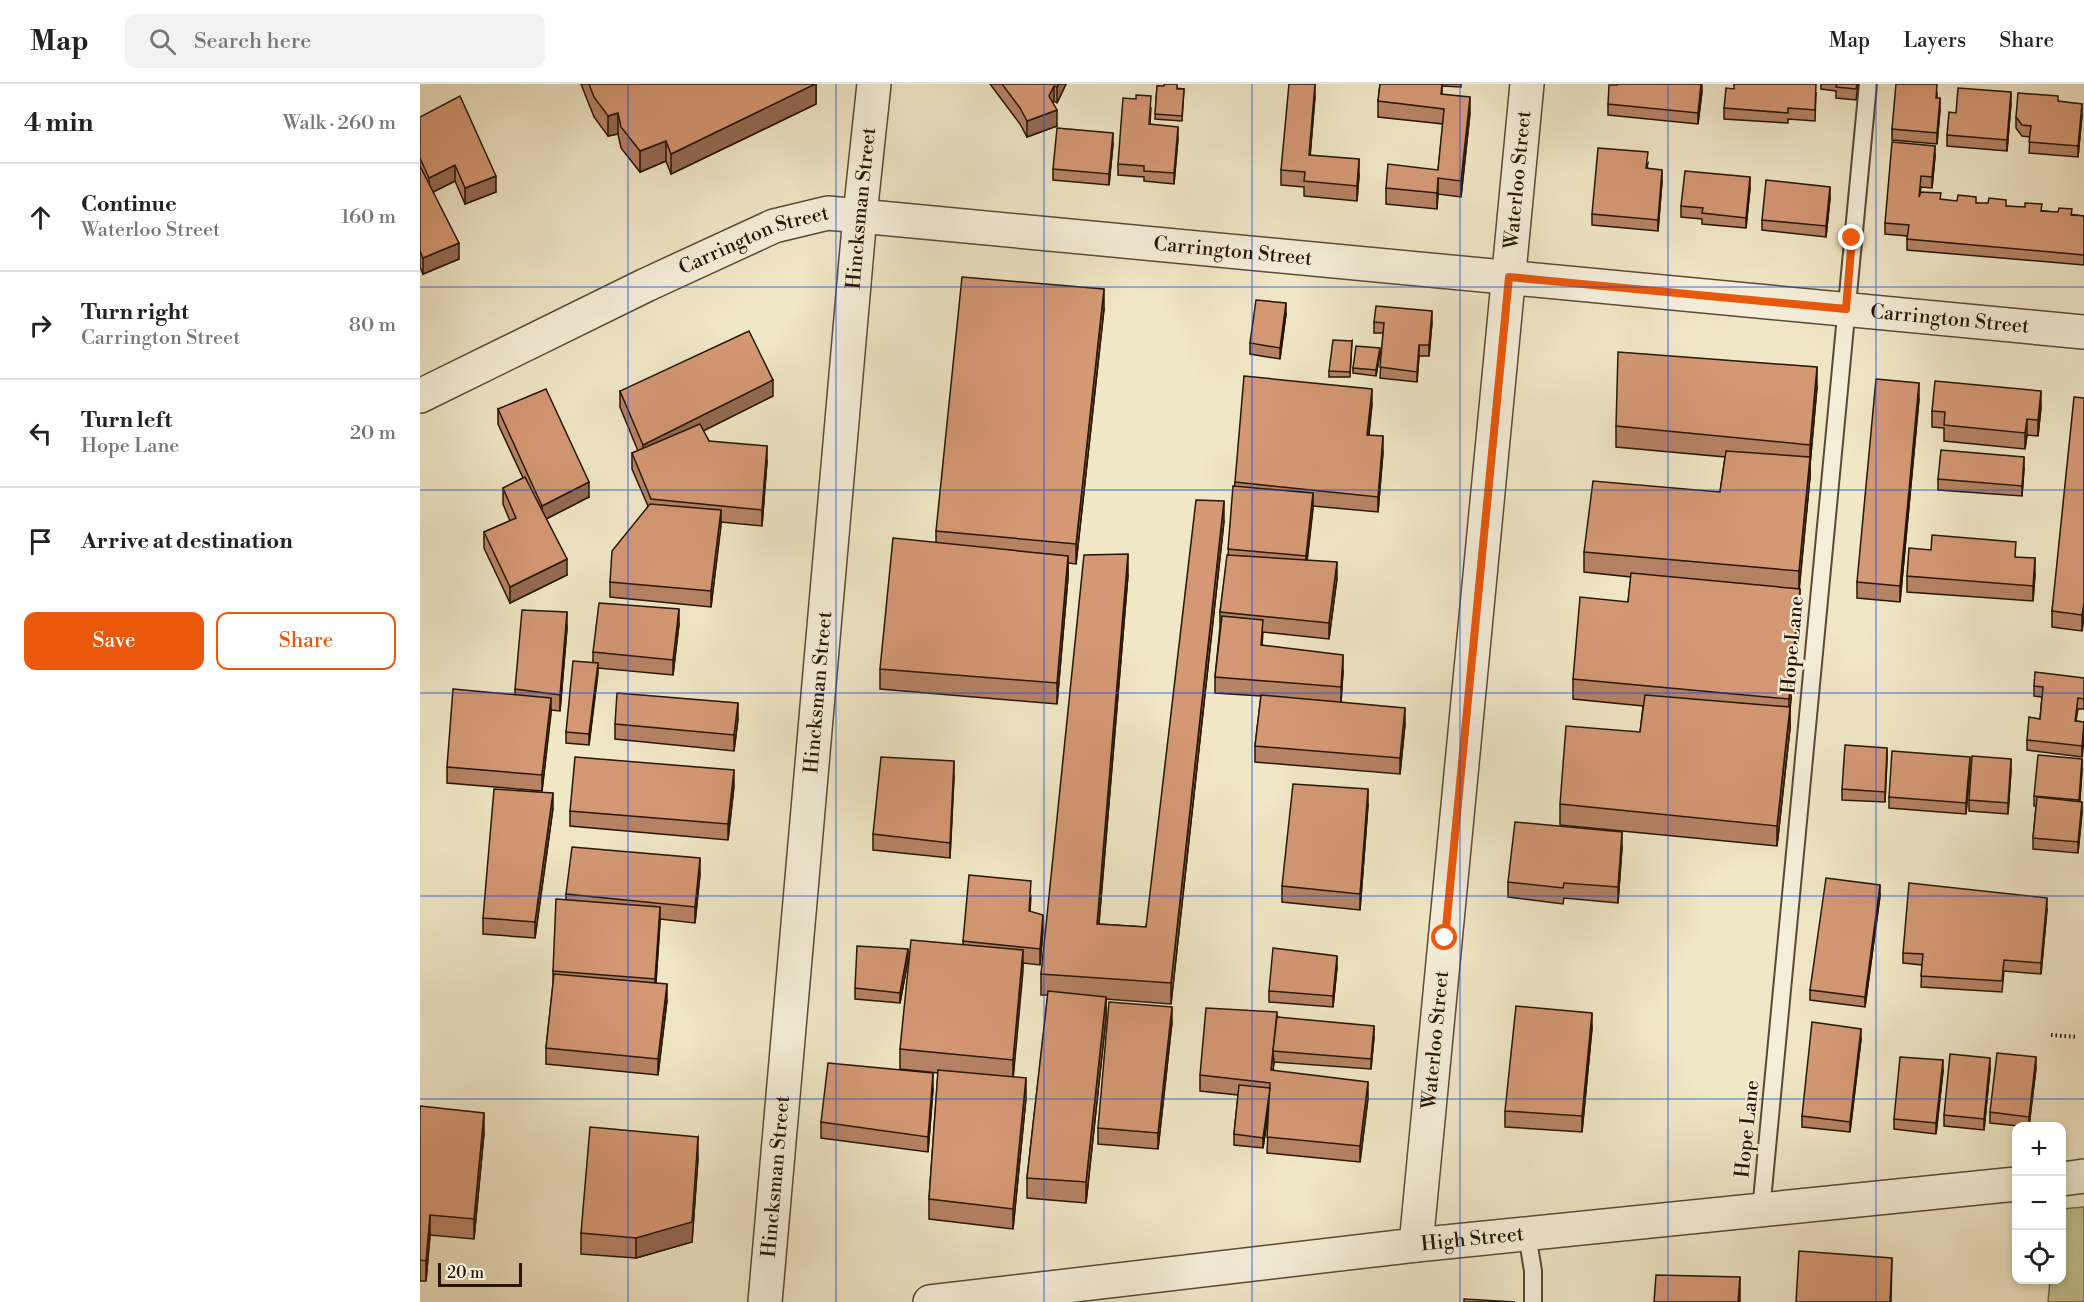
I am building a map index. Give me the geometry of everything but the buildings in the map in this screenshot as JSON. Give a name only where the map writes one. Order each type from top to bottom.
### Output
[{"type":"street","name":"Hincksman Street","points":[[765,1302],[860,215],[874,84]]},
{"type":"street","name":"Waterloo Street","points":[[1416,1245],[1527,84]]},
{"type":"street","name":"Carrington Street","points":[[420,396],[646,285],[774,226],[815,214],[860,215],[2084,332]]},
{"type":"street","points":[[2066,1178],[2084,1176]]},
{"type":"street","name":"High Street","points":[[930,1302],[1416,1245],[2012,1184]]},
{"type":"lane","name":"Hope Lane","points":[[1761,1211],[1868,84]]},
{"type":"lane","points":[[1527,1234],[1533,1271],[1533,1302]]},
{"type":"path","points":[[2051,1035],[2077,1037]]},
{"type":"green space","points":[[2084,1207],[2084,1302],[2048,1302],[2050,1284],[2066,1284],[2066,1209]]},
{"type":"route","points":[[1445,938],[1509,277],[1846,309],[1852,238]]}]
